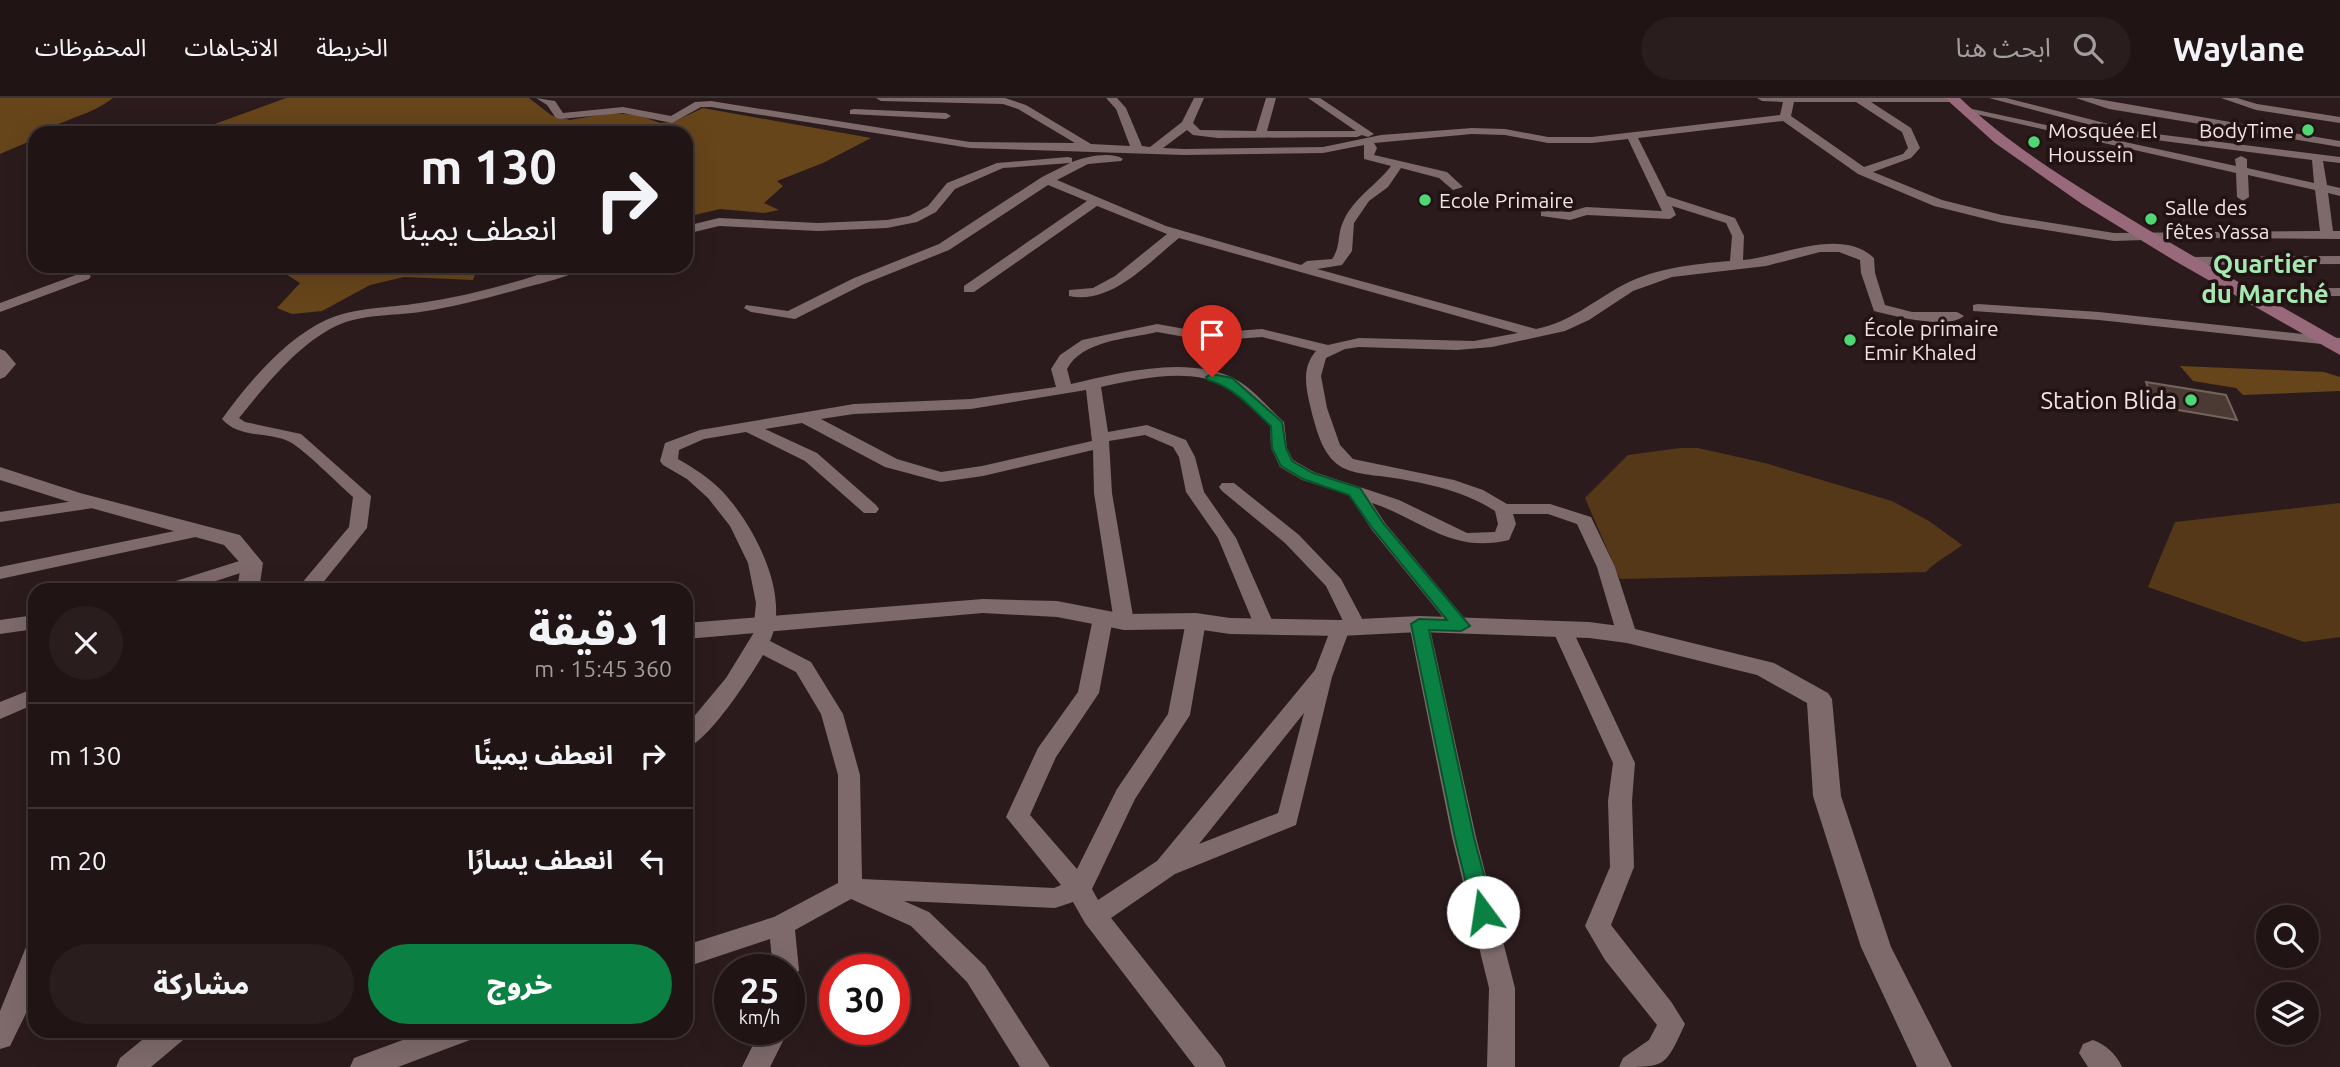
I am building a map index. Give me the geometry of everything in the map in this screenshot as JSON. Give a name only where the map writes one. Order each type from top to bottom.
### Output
[{"type":"main road","points":[[1956,102],[2006,146],[2144,236],[2336,344]]},
{"type":"street","points":[[541,98],[551,103],[560,116],[573,117],[614,110],[639,112],[672,120],[699,104],[711,104],[945,142],[1002,148],[1136,158],[1184,152]]},
{"type":"street","points":[[881,98],[954,99],[1014,104],[1087,154]]},
{"type":"street","points":[[1111,98],[1125,108],[1137,149]]},
{"type":"street","points":[[1153,150],[1187,124],[1199,98]]},
{"type":"street","points":[[1260,135],[1271,98]]},
{"type":"street","points":[[1313,98],[1367,138],[1371,148],[1367,157],[1443,175],[1457,187]]},
{"type":"street","points":[[1762,98],[1956,102],[2340,192]]},
{"type":"street","points":[[2081,98],[2109,106],[2340,144]]},
{"type":"street","points":[[2137,98],[2193,115],[2207,123],[2314,137],[2340,137]]},
{"type":"street","points":[[2226,98],[2340,120]]},
{"type":"street","points":[[945,142],[939,136],[954,99]]},
{"type":"street","points":[[1784,117],[1789,99]]},
{"type":"street","points":[[2003,99],[2140,135],[2340,160]]},
{"type":"street","points":[[1859,100],[1907,130],[1914,148],[1908,156],[1862,172]]},
{"type":"street","points":[[2079,121],[2109,106]]},
{"type":"street","points":[[853,112],[946,116]]},
{"type":"street","points":[[1187,124],[1197,133],[1204,134],[1367,138],[1490,131],[1548,140],[1579,140],[1784,117],[1862,172],[1908,192],[2002,219],[2096,236],[2333,235],[2317,157]]},
{"type":"street","points":[[1545,213],[1570,216],[1586,211],[1670,215],[1631,135]]},
{"type":"street","points":[[693,228],[719,222],[818,227],[887,224],[914,219],[932,209],[951,186],[1001,165],[1137,149],[1184,152],[1323,150],[1367,138]]},
{"type":"street","points":[[2241,148],[2243,197]]},
{"type":"street","points":[[751,308],[790,316],[859,281],[944,247],[1087,154]]},
{"type":"street","points":[[1046,180],[1177,234],[1311,266],[1337,262],[1345,251],[1348,223],[1364,199],[1384,184],[1397,166]]},
{"type":"street","points":[[1661,198],[1731,221],[1738,236],[1736,264]]},
{"type":"street","points":[[969,289],[1097,200]]},
{"type":"street","points":[[1074,293],[1096,292],[1120,279],[1177,234]]},
{"type":"street","points":[[1065,390],[1059,369],[1065,358],[1087,343],[1157,328],[1208,337],[1262,333],[1327,349],[1377,342],[1437,346],[1477,345],[1532,332],[1550,331],[1577,321],[1640,282],[1675,272],[1770,262],[1807,249],[1850,249],[1867,258],[1868,273],[1879,308],[1912,316],[1949,314],[1949,306],[1955,304],[1984,310],[2099,316],[2336,344]]},
{"type":"street","points":[[1245,252],[1284,265],[1465,311],[1532,332]]},
{"type":"street","points":[[2189,261],[2340,260]]},
{"type":"street","points":[[312,583],[358,528],[362,496],[295,438],[240,426],[230,419],[260,380],[321,329],[348,316],[434,306],[557,273]]},
{"type":"street","points":[[0,308],[84,276]]},
{"type":"street","points":[[2245,293],[2340,292]]},
{"type":"street","points":[[1327,349],[1315,360],[1313,376],[1333,449],[1342,460],[1358,467],[1461,487],[1488,498],[1503,509],[1550,509],[1584,521],[1606,567],[1627,635]]},
{"type":"street","points":[[0,355],[8,364],[0,374]]},
{"type":"street","points":[[693,733],[704,722],[762,634],[760,570],[737,522],[702,481],[669,461],[671,447],[700,435],[854,409],[971,404],[1169,372],[1196,374],[1228,381],[1278,425],[1279,448],[1286,463],[1308,476],[1428,520],[1464,538],[1482,540],[1502,536],[1507,524],[1503,509]]},
{"type":"street","points":[[1093,383],[1114,620],[1088,693],[1046,754],[1018,817],[1079,889],[1094,916],[1212,1067]]},
{"type":"street","points":[[804,417],[891,463],[941,477],[983,471],[1147,430],[1180,444],[1187,457],[1195,492],[1227,538],[1265,627]]},
{"type":"street","points":[[748,427],[811,457],[870,509]]},
{"type":"street","points":[[0,473],[94,503],[232,540],[252,563],[249,583]]},
{"type":"street","points":[[1166,867],[1325,672],[1349,628],[1334,583],[1292,539],[1228,487]]},
{"type":"street","points":[[1354,492],[1378,526],[1461,626]]},
{"type":"street","points":[[0,517],[94,503]]},
{"type":"street","points":[[1378,526],[1380,518],[1385,515],[1396,514],[1428,520]]},
{"type":"street","points":[[0,573],[199,531]]},
{"type":"street","points":[[189,583],[252,563]]},
{"type":"street","points":[[693,631],[762,634],[983,606],[1057,609],[1114,620],[1196,621],[1230,626],[1349,628],[1419,624],[1562,629],[1627,635],[1765,669],[1819,699],[1826,796],[1876,947],[1918,1038],[1935,1067]]},
{"type":"street","points":[[693,954],[782,925],[850,888],[1055,898],[1079,889],[1125,795],[1179,715],[1196,621]]},
{"type":"street","points":[[0,627],[28,623]]},
{"type":"street","points":[[1419,624],[1464,838],[1502,988],[1501,1067]]},
{"type":"street","points":[[1562,629],[1624,763],[1620,801],[1622,867],[1598,926],[1610,950],[1661,1007],[1671,1024],[1659,1049],[1633,1067]]},
{"type":"street","points":[[762,634],[804,667],[832,714],[849,775],[850,888]]},
{"type":"street","points":[[1094,916],[1166,867],[1288,819],[1325,672]]},
{"type":"street","points":[[0,711],[28,698]]},
{"type":"street","points":[[850,888],[920,919],[976,974],[1036,1067]]},
{"type":"street","points":[[782,925],[785,954]]},
{"type":"street","points":[[0,1037],[20,1000],[28,976]]},
{"type":"street","points":[[130,1067],[165,1038]]},
{"type":"street","points":[[364,1067],[441,1038]]},
{"type":"street","points":[[756,1067],[767,1045]]},
{"type":"shaded area","points":[[0,98],[113,98],[55,126],[28,126],[28,142],[0,154]]},
{"type":"shaded area","points":[[286,98],[529,98],[551,115],[570,120],[611,113],[638,115],[660,123],[673,122],[703,108],[871,138],[823,163],[777,181],[783,186],[764,203],[779,210],[764,213],[720,209],[693,215],[693,126],[209,126]]},
{"type":"shaded area","points":[[284,273],[476,273],[473,280],[404,277],[370,285],[322,311],[292,314],[277,308],[300,283]]},
{"type":"shaded area","points":[[2180,366],[2324,372],[2340,377],[2340,391],[2243,395],[2236,388],[2193,381]]},
{"type":"shaded area","points":[[1698,448],[1765,463],[1892,501],[1929,521],[1962,545],[1926,572],[1620,579],[1585,498],[1628,455]]},
{"type":"shaded area","points":[[2340,503],[2340,637],[2304,642],[2148,587],[2175,522]]},
{"type":"building","name":"Station Blida","points":[[2146,382],[2226,395],[2237,420],[2155,406]]},
{"type":"place","name":"BodyTime","points":[[2308,130]]},
{"type":"place","name":"Mosquée El Houssein","points":[[2034,142]]},
{"type":"place","name":"Ecole Primaire","points":[[1425,200]]},
{"type":"place","name":"Salle des fêtes Yassa","points":[[2151,219]]},
{"type":"place","name":"École primaire Emir Khaled","points":[[1850,340]]},
{"type":"place","name":"Station Blida","points":[[2191,400]]},
{"type":"district","name":"Quartier du Marché","points":[[2265,278]]},
{"type":"route","points":[[1212,377],[1228,381],[1278,425],[1279,448],[1286,463],[1308,476],[1354,492],[1378,526],[1461,626],[1419,624],[1464,838],[1483,912]]}]
